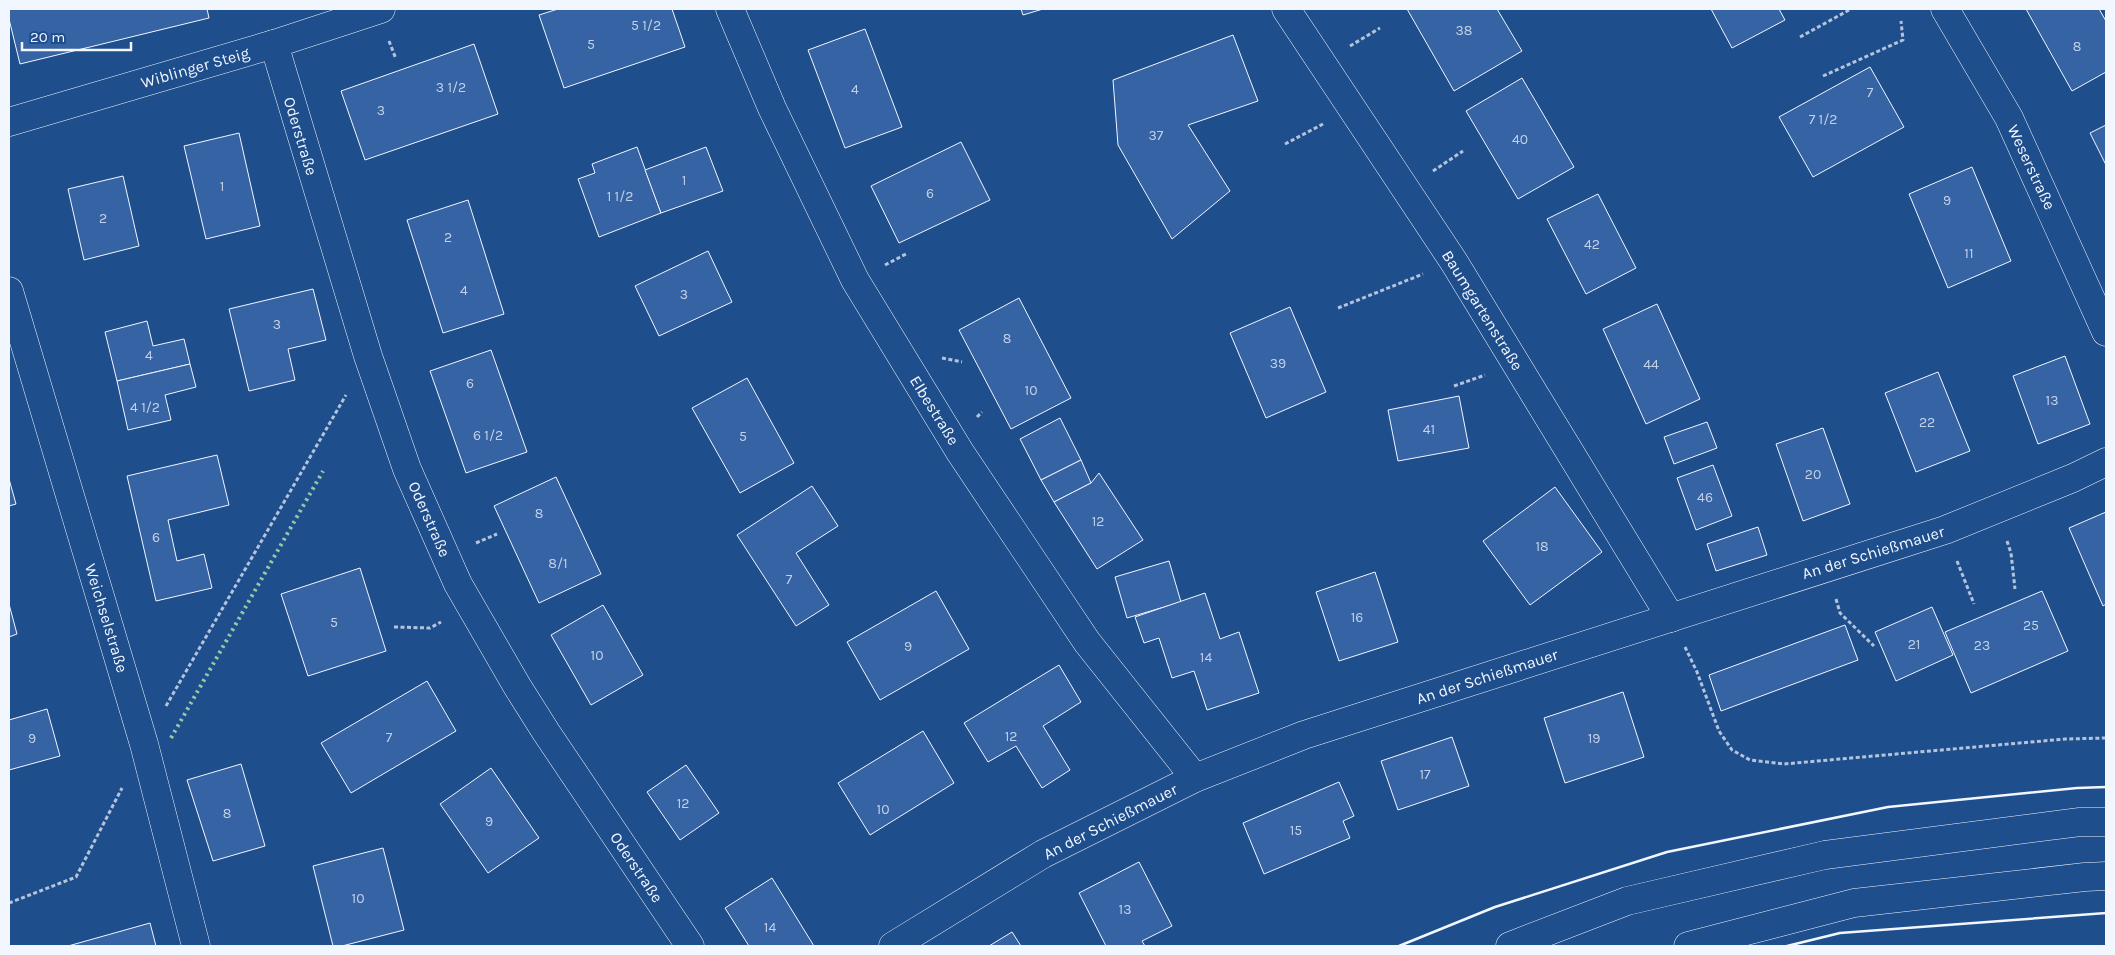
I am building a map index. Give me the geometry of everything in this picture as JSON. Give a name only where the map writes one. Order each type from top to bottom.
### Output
[{"type":"main road","name":"Wiblinger Steig","points":[[9,122],[274,44],[381,9]]},
{"type":"main road","name":"Elbestraße","points":[[730,9],[772,108],[855,280],[960,452],[1087,642],[1195,778]]},
{"type":"main road","name":"Baumgartenstraße","points":[[1286,9],[1454,262],[1671,618]]},
{"type":"main road","name":"Weserstraße","points":[[1945,9],[2009,118],[2106,332]]},
{"type":"main road","name":"Oderstraße","points":[[274,44],[368,356],[407,469],[458,584],[546,732],[690,946]]},
{"type":"main road","name":"Weichselstraße","points":[[9,291],[144,744],[196,946]]},
{"type":"main road","name":"An der Schießmauer","points":[[893,946],[1043,854],[1195,778],[1304,735],[1945,530],[2073,478],[2106,462]]},
{"type":"main road","points":[[1510,946],[1627,901],[1824,855],[2080,822],[2106,822]]},
{"type":"main road","points":[[1688,946],[1854,903],[2106,876]]},
{"type":"path","points":[[1800,37],[1851,9]]},
{"type":"path","points":[[1823,76],[1903,40],[1901,21]]},
{"type":"path","points":[[1285,144],[1352,108]]},
{"type":"path","points":[[1338,308],[1454,262]]},
{"type":"path","points":[[9,903],[76,877],[144,744],[368,356]]},
{"type":"path","points":[[1998,509],[2011,553],[2015,589]]},
{"type":"path","points":[[1945,530],[1974,604]]},
{"type":"path","points":[[1826,567],[1840,613],[1874,646]]},
{"type":"path","points":[[394,627],[430,628],[470,605]]},
{"type":"path","points":[[1671,618],[1697,672],[1719,731],[1732,750],[1750,760],[1784,764],[2065,739],[2106,738]]},
{"type":"building","points":[[9,9],[207,9],[209,18],[20,64],[9,19]]},
{"type":"building","points":[[558,9],[672,9],[685,47],[564,88],[539,15]]},
{"type":"building","points":[[1021,9],[1043,9],[1023,15]]},
{"type":"building","points":[[1407,9],[1497,9],[1522,51],[1454,91]]},
{"type":"building","points":[[1711,9],[1779,9],[1785,20],[1732,48]]},
{"type":"building","points":[[2026,9],[2099,9],[2106,21],[2106,72],[2072,91]]},
{"type":"building","points":[[865,29],[902,127],[845,148],[808,50]]},
{"type":"building","points":[[1233,35],[1258,101],[1188,125],[1230,191],[1172,239],[1118,145],[1113,80]]},
{"type":"building","points":[[474,44],[498,114],[365,160],[341,91]]},
{"type":"building","points":[[1870,67],[1904,127],[1813,177],[1779,117]]},
{"type":"building","points":[[1522,78],[1574,167],[1518,199],[1466,111]]},
{"type":"building","points":[[2106,125],[2106,165],[2090,133]]},
{"type":"building","points":[[239,133],[260,226],[206,239],[184,146]]},
{"type":"building","points":[[961,142],[990,200],[899,243],[871,186]]},
{"type":"building","points":[[637,147],[661,213],[599,237],[578,179],[595,173],[592,164]]},
{"type":"building","points":[[706,147],[723,191],[661,213],[645,170]]},
{"type":"building","points":[[1972,167],[2011,261],[1948,288],[1909,194]]},
{"type":"building","points":[[123,176],[139,246],[84,260],[68,189]]},
{"type":"building","points":[[1598,194],[1636,268],[1586,294],[1547,219]]},
{"type":"building","points":[[468,200],[504,314],[443,333],[407,220]]},
{"type":"building","points":[[708,251],[732,302],[659,336],[635,286]]},
{"type":"building","points":[[313,289],[326,340],[288,349],[295,380],[249,391],[229,309]]},
{"type":"building","points":[[1019,298],[1071,398],[1011,429],[959,330]]},
{"type":"building","points":[[1657,304],[1700,399],[1646,424],[1603,329]]},
{"type":"building","points":[[1290,307],[1326,392],[1266,418],[1230,333]]},
{"type":"building","points":[[147,321],[153,346],[184,339],[190,364],[117,381],[105,332]]},
{"type":"building","points":[[491,350],[527,452],[466,473],[430,371]]},
{"type":"building","points":[[2065,356],[2090,424],[2038,444],[2013,376]]},
{"type":"building","points":[[190,364],[196,387],[165,395],[171,420],[128,430],[117,381]]},
{"type":"building","points":[[1938,372],[1970,451],[1916,472],[1885,393]]},
{"type":"building","points":[[747,378],[794,463],[740,493],[692,408]]},
{"type":"building","points":[[1459,396],[1469,448],[1398,461],[1388,410]]},
{"type":"building","points":[[1060,418],[1081,460],[1041,480],[1020,439]]},
{"type":"building","points":[[1707,422],[1717,448],[1674,464],[1664,437]]},
{"type":"building","points":[[1823,428],[1850,504],[1803,521],[1776,444]]},
{"type":"building","points":[[217,455],[229,505],[168,520],[177,561],[204,554],[212,588],[156,601],[127,476]]},
{"type":"building","points":[[1081,460],[1091,483],[1054,502],[1041,480]]},
{"type":"building","points":[[1713,465],[1732,516],[1696,530],[1677,478]]},
{"type":"building","points":[[1099,473],[1143,540],[1097,569],[1054,502],[1091,483]]},
{"type":"building","points":[[556,477],[601,574],[539,603],[494,506]]},
{"type":"building","points":[[9,479],[16,504],[9,506]]},
{"type":"building","points":[[812,486],[838,526],[796,553],[829,605],[796,626],[737,535]]},
{"type":"building","points":[[1555,487],[1602,552],[1530,605],[1483,541]]},
{"type":"building","points":[[2106,512],[2106,604],[2103,606],[2069,528]]},
{"type":"building","points":[[1758,527],[1767,555],[1716,571],[1707,544]]},
{"type":"building","points":[[1169,561],[1181,602],[1127,618],[1115,577]]},
{"type":"building","points":[[360,568],[386,651],[308,676],[281,594]]},
{"type":"building","points":[[1375,572],[1398,642],[1339,661],[1316,592]]},
{"type":"building","points":[[936,591],[969,649],[880,700],[847,642]]},
{"type":"building","points":[[2042,591],[2068,651],[1971,693],[1945,632]]},
{"type":"building","points":[[1205,593],[1220,639],[1239,632],[1259,693],[1207,710],[1194,671],[1172,678],[1159,638],[1144,643],[1135,617]]},
{"type":"building","points":[[9,604],[17,634],[9,637]]},
{"type":"building","points":[[603,605],[643,675],[591,705],[551,635]]},
{"type":"building","points":[[1932,607],[1953,655],[1896,681],[1875,632]]},
{"type":"building","points":[[1845,625],[1858,660],[1721,711],[1709,675]]},
{"type":"building","points":[[1059,665],[1081,702],[1043,726],[1070,770],[1042,788],[1016,746],[988,762],[964,723]]},
{"type":"building","points":[[427,681],[456,731],[351,793],[321,743]]},
{"type":"building","points":[[1623,692],[1644,757],[1565,783],[1544,718]]},
{"type":"building","points":[[47,709],[60,756],[9,770],[9,720]]},
{"type":"building","points":[[923,731],[954,783],[870,835],[838,783]]},
{"type":"building","points":[[1452,737],[1469,786],[1398,810],[1381,761]]},
{"type":"building","points":[[241,764],[265,846],[213,861],[187,780]]},
{"type":"building","points":[[686,765],[719,813],[680,840],[647,792]]},
{"type":"building","points":[[491,768],[539,838],[488,873],[440,804]]},
{"type":"building","points":[[1339,782],[1354,816],[1343,821],[1350,838],[1264,874],[1243,823]]},
{"type":"building","points":[[383,848],[404,930],[342,946],[333,946],[313,866]]},
{"type":"building","points":[[1139,862],[1172,926],[1142,941],[1145,946],[1106,946],[1079,893]]},
{"type":"building","points":[[772,878],[814,946],[749,946],[725,908]]},
{"type":"building","points":[[150,923],[156,946],[68,946]]},
{"type":"building","points":[[1012,932],[1021,946],[989,946]]},
{"type":"hedge","points":[[171,738],[323,471]]},
{"type":"wall","points":[[1399,946],[1495,907],[1667,852],[1888,807],[2077,788],[2106,787]]},
{"type":"wall","points":[[1787,946],[1840,933],[2106,913]]}]
